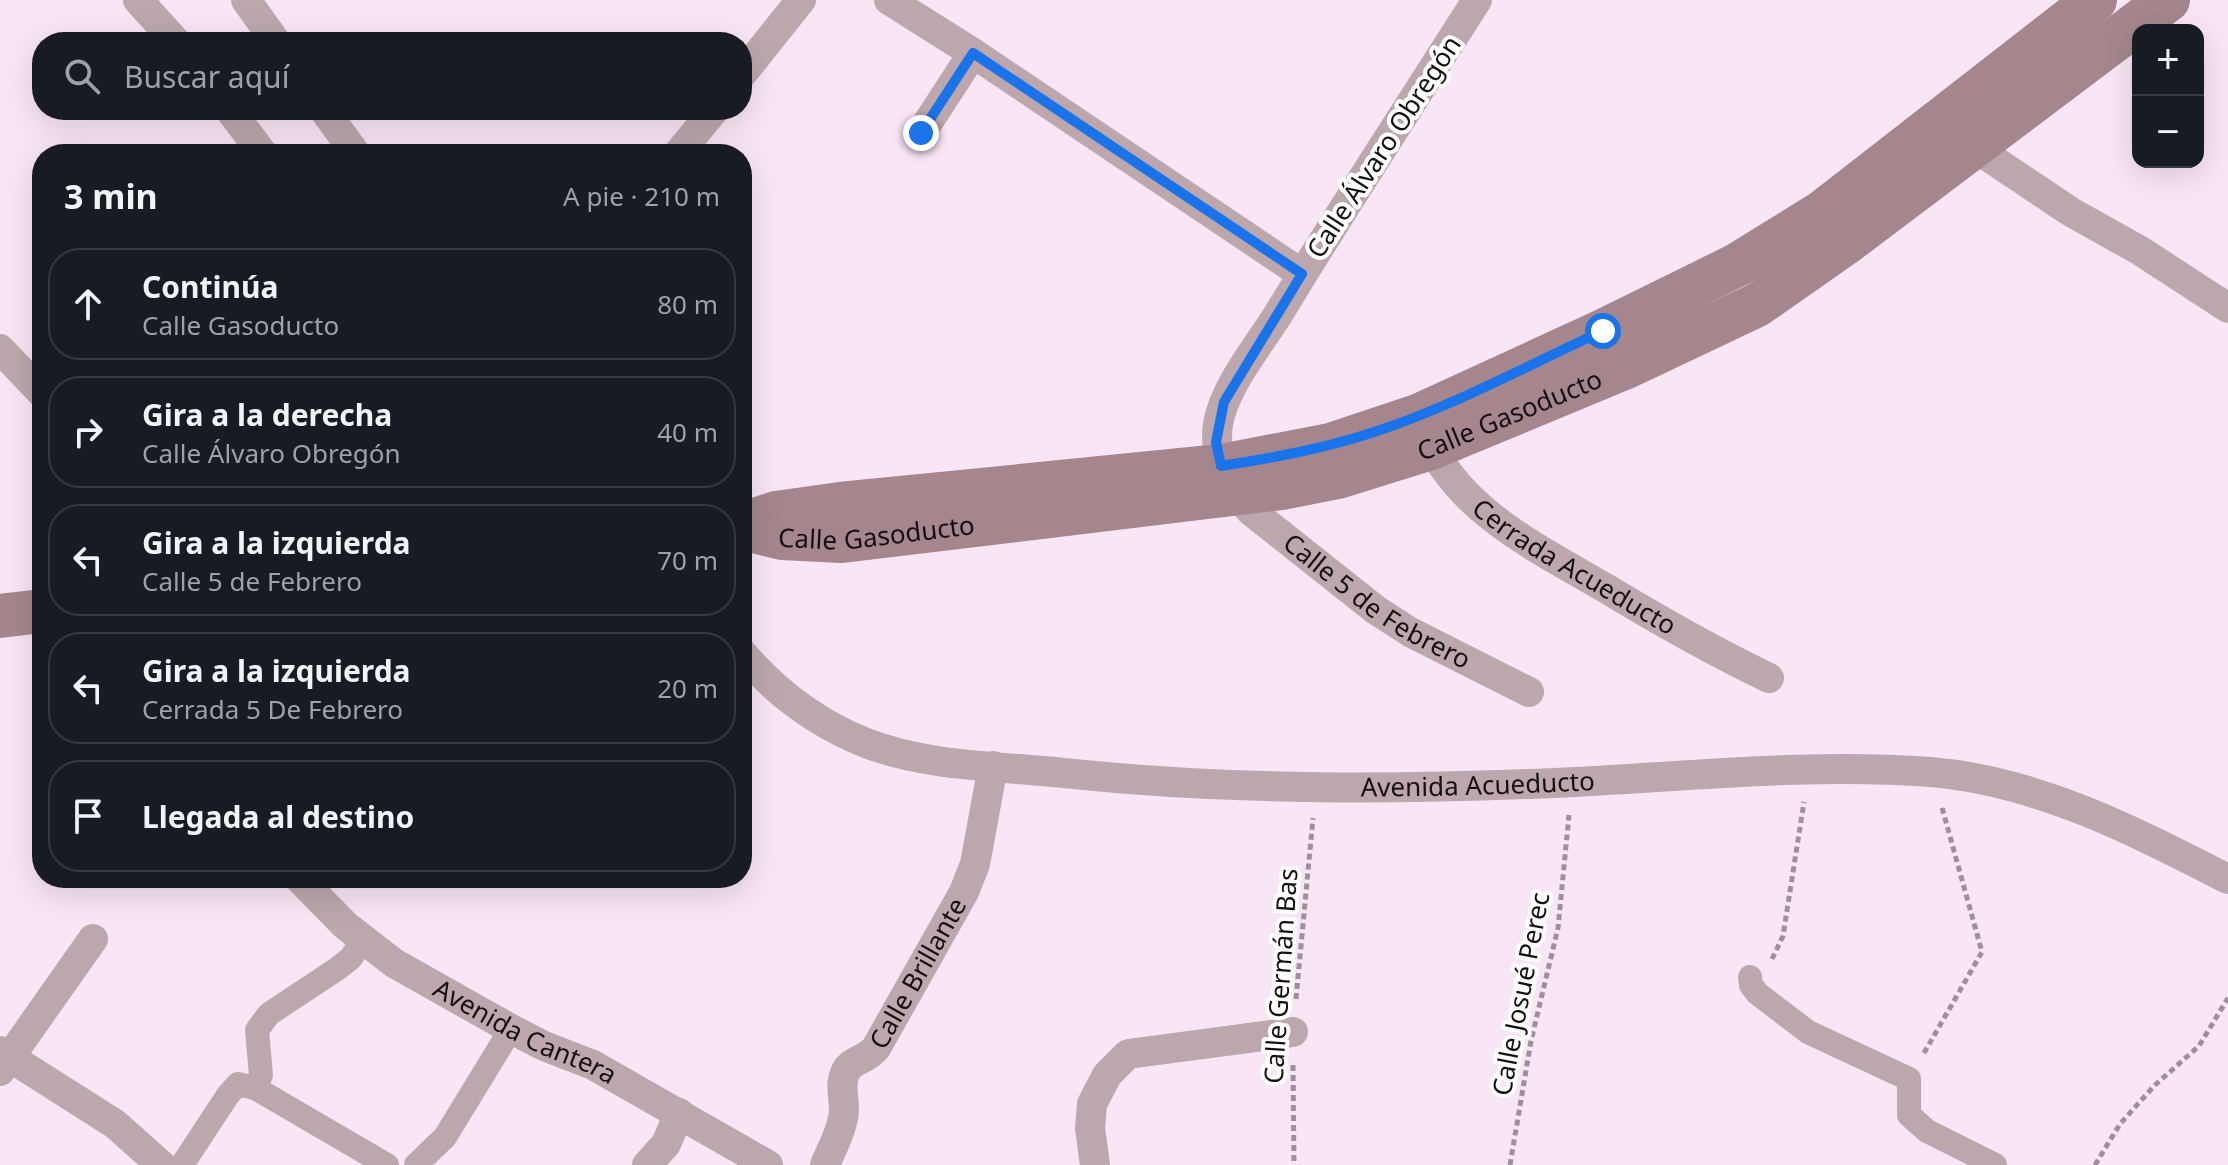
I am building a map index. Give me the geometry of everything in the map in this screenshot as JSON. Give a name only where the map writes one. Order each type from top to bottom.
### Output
[{"type":"main road","name":"Calle Gasoducto","points":[[1962,130],[2095,0]]},
{"type":"main road","name":"Calle Gasoducto","points":[[752,522],[776,513],[840,504],[1228,480],[1330,445],[1426,431],[1589,337],[1737,265],[1962,130],[2168,0]]},
{"type":"main road","points":[[0,616],[32,612]]},
{"type":"street","points":[[138,0],[167,32]]},
{"type":"street","points":[[246,0],[269,32]]},
{"type":"street","points":[[752,61],[801,0]]},
{"type":"street","points":[[889,0],[1302,274]]},
{"type":"street","name":"Calle Álvaro Obregón","points":[[1228,480],[1216,442],[1224,402],[1477,0]]},
{"type":"street","points":[[921,133],[973,53]]},
{"type":"street","points":[[238,120],[256,144]]},
{"type":"street","points":[[331,120],[349,144]]},
{"type":"street","points":[[686,144],[706,120]]},
{"type":"street","points":[[1962,130],[2071,212],[2149,256],[2228,308]]},
{"type":"street","points":[[2,357],[32,384]]},
{"type":"street","name":"Cerrada Acueducto","points":[[1426,431],[1455,483],[1499,523],[1706,648],[1769,678]]},
{"type":"street","name":"Calle 5 de Febrero","points":[[1228,480],[1251,511],[1376,610],[1410,632],[1529,692]]},
{"type":"street","name":"Avenida Acueducto","points":[[752,665],[766,681],[815,719],[868,744],[920,759],[1097,776],[1315,789],[1572,782],[1809,769],[1933,772],[2007,785],[2065,803],[2149,839],[2228,879]]},
{"type":"street","name":"Calle Brillante","points":[[825,1165],[844,1115],[841,1082],[848,1067],[869,1056],[876,1048],[964,892],[975,864],[993,766]]},
{"type":"street","name":"Avenida Cantera","points":[[309,888],[362,940],[394,963],[544,1046],[593,1065],[768,1165]]},
{"type":"street","points":[[93,939],[3,1059],[115,1124],[161,1165]]},
{"type":"street","points":[[255,1088],[261,1075],[257,1030],[260,1024],[269,1014],[351,958],[362,940]]},
{"type":"street","points":[[1750,977],[1757,993],[1808,1032],[1909,1079],[1909,1115],[1927,1131],[1995,1165]]},
{"type":"street","points":[[416,1165],[445,1137],[511,1029]]},
{"type":"street","points":[[1095,1165],[1090,1128],[1092,1104],[1107,1075],[1128,1054],[1293,1032]]},
{"type":"street","points":[[182,1165],[233,1087],[238,1084],[255,1088],[387,1165]]},
{"type":"street","points":[[658,1158],[679,1113]]},
{"type":"path","points":[[1750,977],[1755,968],[1774,957],[1783,936],[1809,769]]},
{"type":"path","points":[[1909,1079],[1982,952],[1933,772]]},
{"type":"path","name":"Calle Josué Perec","points":[[1510,1165],[1531,1041],[1558,928],[1572,782]]},
{"type":"path","name":"Calle Germán Bas","points":[[1294,1165],[1293,1032],[1315,789]]},
{"type":"path","points":[[2095,1165],[2120,1124],[2155,1085],[2199,1046],[2228,998]]},
{"type":"route","points":[[921,133],[973,53],[1302,274],[1224,402],[1216,442],[1221,466],[1330,445],[1373,432],[1420,415],[1603,331]]}]
